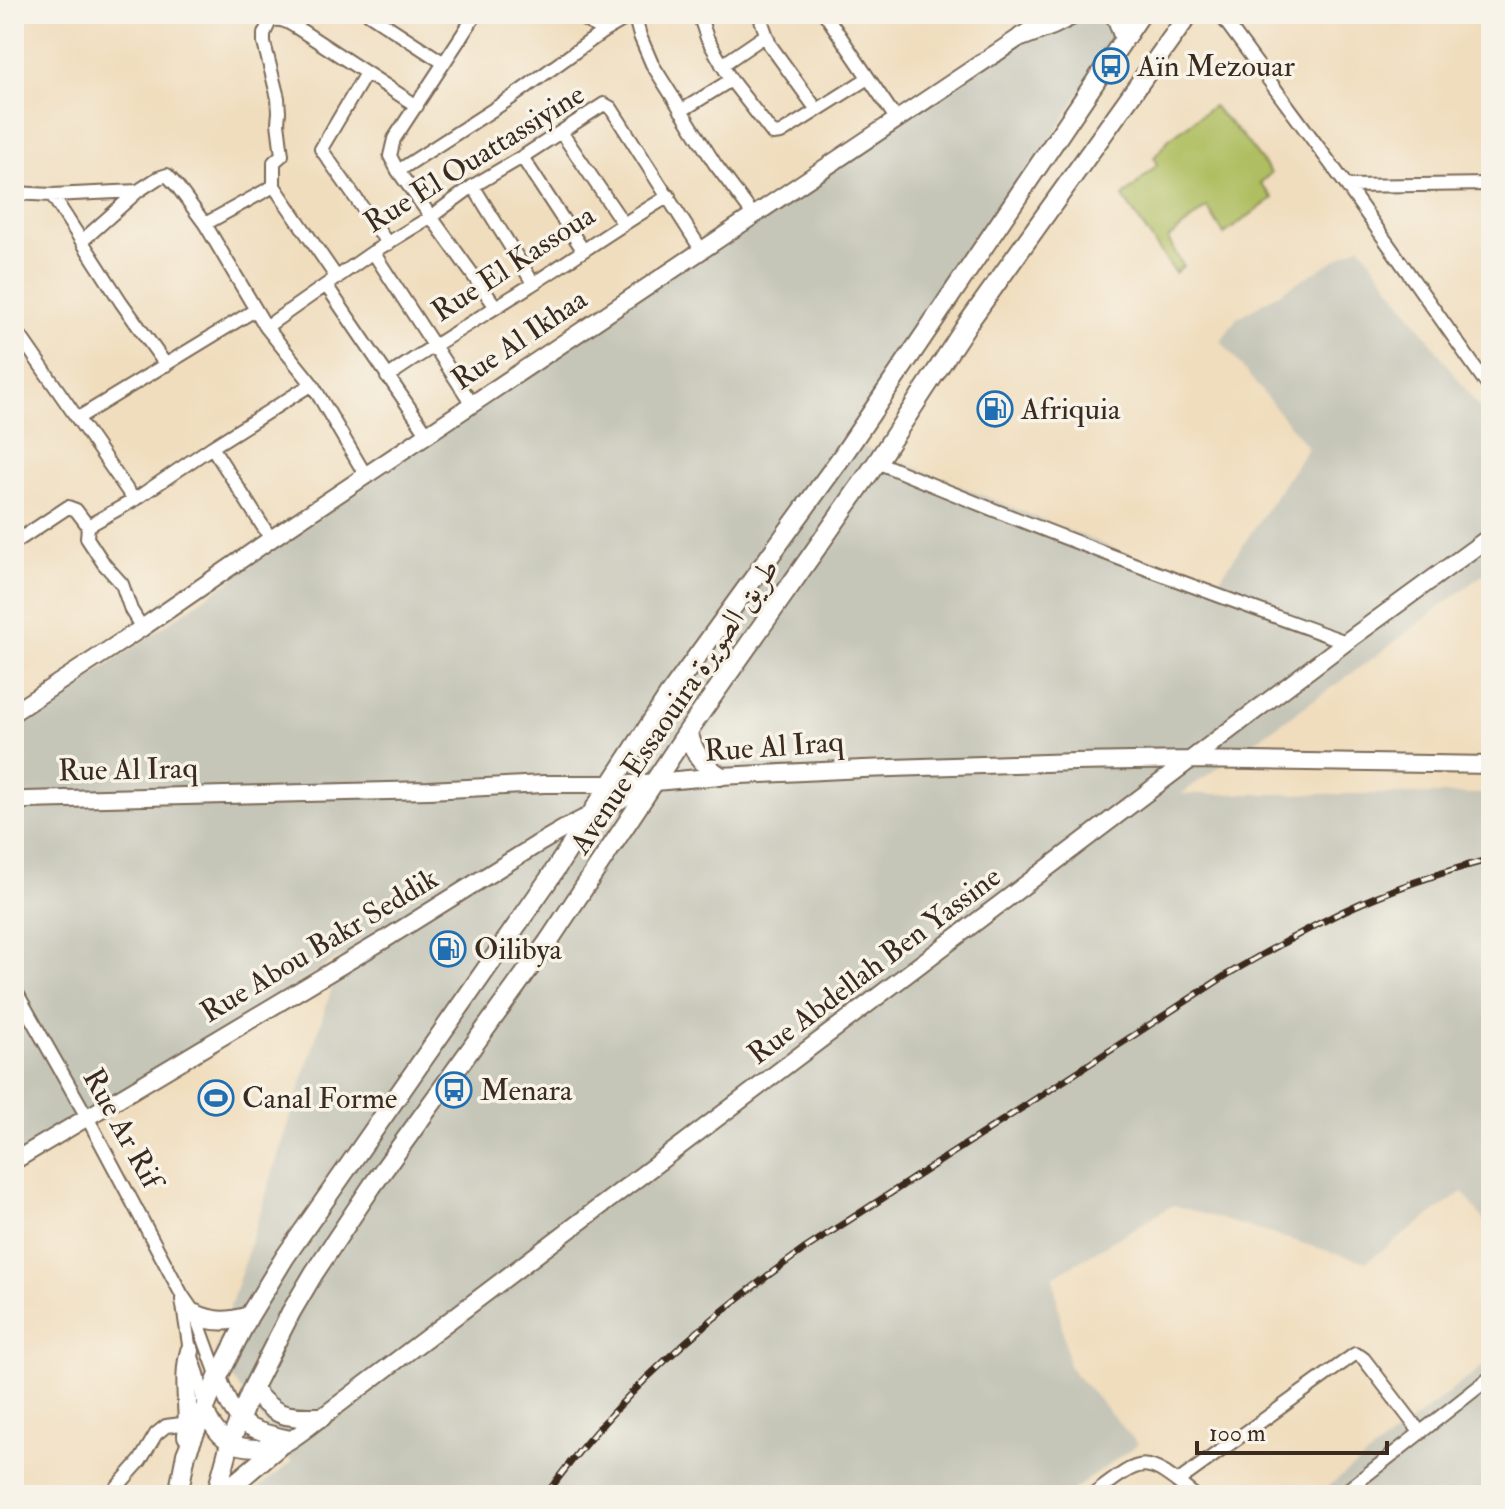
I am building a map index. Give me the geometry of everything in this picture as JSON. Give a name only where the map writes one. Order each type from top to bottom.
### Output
[{"type":"main road","points":[[1021,37],[1075,14]]},
{"type":"main road","points":[[1113,14],[1124,38]]},
{"type":"main road","name":"Avenue Essaouira طريق الصويرة","points":[[186,1454],[218,1377],[249,1316],[294,1244],[592,815],[669,695],[843,455],[1141,14]]},
{"type":"main road","name":"Avenue Essaouira طريق الصويرة","points":[[218,1495],[238,1420],[291,1312],[314,1273],[372,1186],[548,942],[688,731],[877,462],[968,323],[1189,14]]},
{"type":"main road","points":[[688,731],[699,759],[720,776]]},
{"type":"main road","points":[[195,1314],[217,1322],[249,1316]]},
{"type":"main road","points":[[178,1495],[189,1423],[186,1372],[190,1351]]},
{"type":"main road","points":[[252,1389],[264,1403],[281,1415],[322,1417]]},
{"type":"main road","points":[[218,1495],[284,1443]]},
{"type":"street","points":[[369,14],[444,63]]},
{"type":"street","points":[[575,14],[604,31]]},
{"type":"street","points":[[398,171],[633,14],[648,57],[715,164],[754,216]]},
{"type":"street","points":[[699,14],[707,38],[731,80],[773,134],[781,133],[868,78]]},
{"type":"street","points":[[759,14],[770,45],[817,110]]},
{"type":"street","points":[[825,14],[897,120]]},
{"type":"street","name":"Rue Al Ikhaa","points":[[14,712],[1055,14]]},
{"type":"street","points":[[1220,14],[1347,186],[1491,390]]},
{"type":"street","points":[[474,15],[394,139],[391,151],[398,171],[496,307]]},
{"type":"street","points":[[417,106],[291,24],[276,19],[270,21],[264,43],[278,98],[282,155],[274,162],[274,186],[387,377],[428,435]]},
{"type":"street","points":[[722,65],[766,35]]},
{"type":"street","points":[[366,73],[321,149],[388,244]]},
{"type":"street","points":[[681,111],[731,80]]},
{"type":"street","name":"Rue El Ouattassiyine","points":[[266,327],[373,252],[598,106],[611,108],[702,251]]},
{"type":"street","points":[[561,132],[623,223]]},
{"type":"street","points":[[522,157],[583,250]]},
{"type":"street","points":[[82,241],[138,191],[167,175],[205,224],[266,327],[312,384],[366,476]]},
{"type":"street","points":[[1347,186],[1491,184]]},
{"type":"street","points":[[205,224],[274,186]]},
{"type":"street","points":[[473,186],[533,283]]},
{"type":"street","points":[[14,193],[52,195],[138,191]]},
{"type":"street","points":[[52,195],[166,365]]},
{"type":"street","name":"Rue El Kassoua","points":[[387,377],[432,345],[669,196]]},
{"type":"street","points":[[373,252],[472,404]]},
{"type":"street","points":[[78,418],[255,310]]},
{"type":"street","points":[[14,327],[134,500]]},
{"type":"street","points":[[88,526],[134,500],[312,384]]},
{"type":"street","points":[[212,447],[271,539]]},
{"type":"street","points":[[877,462],[1195,588],[1346,642]]},
{"type":"street","points":[[14,543],[68,507],[76,510],[88,526],[87,538],[122,584],[131,610],[142,628]]},
{"type":"street","name":"Rue Abdellah Ben Yassine","points":[[284,1443],[1491,536]]},
{"type":"street","name":"Rue Al Iraq","points":[[14,802],[655,783],[720,776],[878,768],[1193,760],[1491,765]]},
{"type":"street","name":"Rue Abou Bakr Seddik","points":[[14,1161],[384,940],[536,845],[655,783]]},
{"type":"street","name":"Rue Ar Rif","points":[[14,988],[195,1314],[227,1402],[238,1420]]},
{"type":"street","name":"Rue Ar Rif","points":[[182,1295],[190,1351],[205,1409],[210,1422],[230,1443]]},
{"type":"street","points":[[1177,1482],[1355,1354],[1364,1359],[1420,1432]]},
{"type":"street","points":[[1341,1495],[1491,1377]]},
{"type":"street","points":[[238,1420],[284,1443]]},
{"type":"street","points":[[110,1495],[140,1461],[156,1434],[166,1426],[189,1423]]},
{"type":"street","points":[[230,1443],[244,1448],[284,1443]]},
{"type":"street","points":[[1093,1495],[1131,1467],[1148,1464],[1162,1470],[1194,1495]]},
{"type":"shaded area","points":[[1039,14],[1126,14],[1019,195],[849,441],[1213,589],[1308,448],[1221,341],[1237,318],[1360,245],[1491,424],[1491,568],[1376,656],[1181,794],[1491,794],[1491,1230],[1463,1192],[1366,1262],[1173,1205],[1053,1277],[1069,1367],[1138,1444],[1066,1495],[248,1495],[292,1462],[215,1354],[342,956],[14,1157],[14,731]]},
{"type":"shaded area","points":[[1491,1360],[1491,1495],[1324,1495],[1321,1492]]},
{"type":"green space","points":[[1213,106],[1271,173],[1260,183],[1273,198],[1224,234],[1207,207],[1168,239],[1183,266],[1175,273],[1123,197],[1157,165],[1154,158],[1168,140]]},
{"type":"railway","points":[[546,1495],[602,1425],[664,1362],[697,1332],[803,1250],[1228,974],[1364,902],[1418,881],[1491,859]]},
{"type":"place","name":"Aïn Mezouar","points":[[1111,66]]},
{"type":"place","name":"Afriquia","points":[[995,409]]},
{"type":"place","name":"Oilibya","points":[[448,949]]},
{"type":"place","name":"Menara","points":[[454,1090]]},
{"type":"place","name":"Canal Forme","points":[[216,1098]]}]
